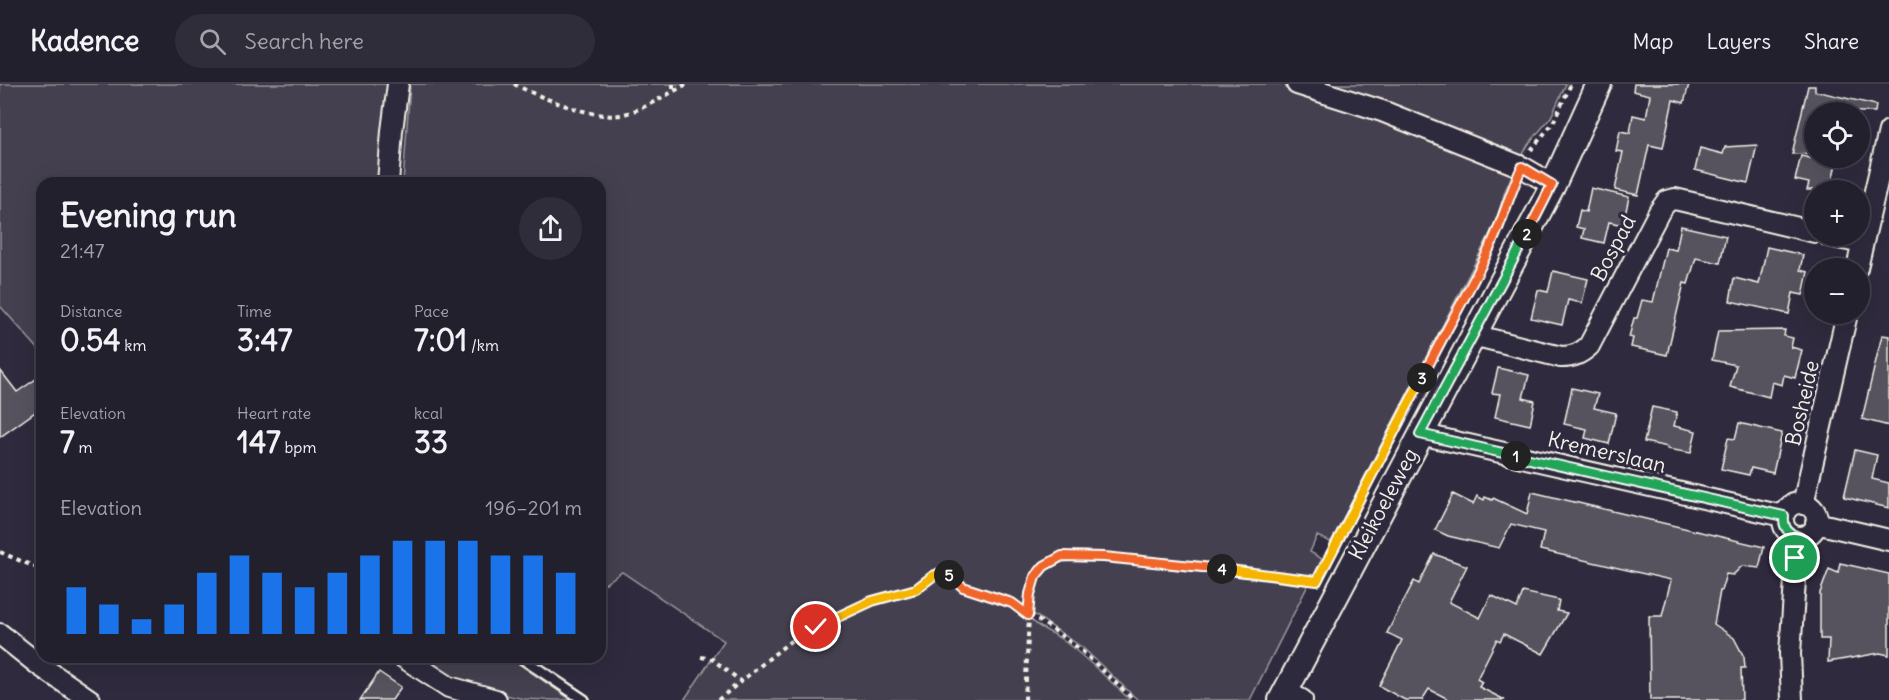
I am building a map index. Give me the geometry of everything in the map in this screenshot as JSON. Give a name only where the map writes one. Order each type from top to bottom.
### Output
[{"type":"street","points":[[388,177],[398,84]]},
{"type":"street","points":[[1297,84],[1382,111],[1522,167],[1552,185]]},
{"type":"street","name":"Kleikoeleweg","points":[[1290,697],[1420,434],[1552,185],[1599,84]]},
{"type":"street","points":[[1870,210],[1889,130]]},
{"type":"street","name":"Bospad","points":[[1473,335],[1561,357],[1571,357],[1581,353],[1589,346],[1659,212],[1667,201],[1676,199],[1804,229]]},
{"type":"street","name":"Bosheide","points":[[1803,504],[1844,324]]},
{"type":"street","name":"Kremerslaan","points":[[1420,434],[1784,516]]},
{"type":"street","points":[[1803,504],[1814,511],[1816,523],[1809,534],[1798,537],[1786,530],[1783,523],[1784,516],[1791,506],[1803,504]]},
{"type":"street","points":[[1816,523],[1889,540]]},
{"type":"street","points":[[1792,700],[1790,653],[1798,537]]},
{"type":"street","points":[[0,634],[36,663]]},
{"type":"street","points":[[36,663],[90,700]]},
{"type":"street","points":[[412,663],[449,687],[496,700]]},
{"type":"lane","points":[[529,663],[584,700]]},
{"type":"path","points":[[514,84],[565,105],[619,115],[647,105],[687,84]]},
{"type":"path","points":[[673,84],[673,91]]},
{"type":"path","points":[[1408,406],[1490,249],[1522,167],[1531,150],[1553,123],[1571,84]]},
{"type":"path","points":[[0,552],[36,567]]},
{"type":"path","points":[[1025,700],[1030,594],[1035,577],[1044,566],[1062,556],[1104,557],[1317,581]]},
{"type":"path","name":"Kleikoeleweg","points":[[1312,591],[1323,571]]},
{"type":"path","points":[[718,700],[793,639],[872,601],[916,589],[933,576],[947,573],[963,587],[1012,603],[1055,631],[1082,651],[1134,700]]},
{"type":"path","points":[[701,657],[712,659],[742,682]]},
{"type":"shaded area","points":[[0,84],[390,84],[382,177],[36,177],[36,346],[0,306]]},
{"type":"shaded area","points":[[410,84],[1566,84],[1551,117],[1528,145],[1514,171],[1505,191],[1497,220],[1331,542],[1317,536],[1310,552],[1322,559],[1313,577],[1085,552],[1053,557],[1034,575],[1027,597],[1026,606],[1029,616],[1037,625],[1057,636],[1079,653],[1130,700],[684,700],[724,641],[622,572],[606,583],[606,177],[403,177]]},
{"type":"shaded area","points":[[1071,560],[1141,564],[1308,585],[1250,700],[1138,700],[1083,648],[1031,612],[1036,584],[1040,577],[1052,566]]},
{"type":"shaded area","points":[[426,663],[518,663],[571,700],[525,699],[497,693],[468,683]]},
{"type":"building","points":[[1634,84],[1689,84],[1684,103],[1673,100],[1663,148],[1649,145],[1638,195],[1615,190],[1623,152],[1616,151],[1620,131],[1630,133],[1633,115],[1646,118],[1650,95],[1633,91]]},
{"type":"building","points":[[1808,86],[1815,86],[1815,91],[1863,102],[1804,102]]},
{"type":"building","points":[[1804,103],[1804,153],[1792,154]]},
{"type":"building","points":[[1870,104],[1876,105],[1875,112],[1870,112]]},
{"type":"building","points":[[1757,145],[1748,183],[1695,170],[1700,148],[1723,154],[1725,147]]},
{"type":"building","points":[[1801,156],[1804,157],[1804,168],[1835,168],[1832,180],[1804,180],[1804,182],[1795,180]]},
{"type":"building","points":[[1591,188],[1629,197],[1623,225],[1609,222],[1604,243],[1582,238],[1584,229],[1576,227],[1580,210],[1586,212]]},
{"type":"building","points":[[1681,226],[1726,236],[1720,263],[1696,258],[1688,284],[1684,283],[1667,355],[1631,347],[1633,338],[1629,337],[1634,318],[1637,318],[1642,300],[1653,302],[1666,248],[1676,250]]},
{"type":"building","points":[[1767,247],[1803,255],[1800,270],[1804,271],[1803,295],[1793,293],[1789,314],[1730,301],[1734,278],[1759,284]]},
{"type":"building","points":[[1553,271],[1588,279],[1582,303],[1568,300],[1562,325],[1531,318],[1538,290],[1548,292]]},
{"type":"building","points":[[1785,330],[1784,336],[1793,338],[1791,347],[1802,350],[1795,378],[1784,375],[1782,385],[1772,382],[1769,397],[1730,387],[1736,365],[1712,360],[1718,331]]},
{"type":"building","points":[[1882,335],[1889,336],[1889,426],[1862,419]]},
{"type":"building","points":[[1498,368],[1529,375],[1523,398],[1535,401],[1530,425],[1495,417],[1500,394],[1492,393]]},
{"type":"building","points":[[0,370],[17,392],[36,379],[36,411],[0,437]]},
{"type":"building","points":[[1572,388],[1598,394],[1594,408],[1616,413],[1609,444],[1585,438],[1587,429],[1564,424]]},
{"type":"building","points":[[1652,407],[1677,412],[1674,426],[1696,431],[1691,453],[1644,442]]},
{"type":"building","points":[[1739,423],[1782,433],[1773,473],[1751,468],[1749,475],[1721,469],[1728,438],[1735,439]]},
{"type":"building","points":[[1855,450],[1877,455],[1872,479],[1889,483],[1889,508],[1844,497]]},
{"type":"building","points":[[1532,492],[1764,547],[1759,568],[1742,566],[1733,575],[1726,574],[1720,591],[1714,624],[1734,638],[1744,657],[1745,668],[1741,668],[1742,700],[1650,700],[1649,616],[1662,616],[1671,580],[1540,550],[1544,532],[1511,524],[1499,548],[1448,536],[1435,530],[1453,494],[1473,504],[1477,496],[1484,500],[1485,497],[1492,500],[1493,498],[1527,514]]},
{"type":"building","points":[[1434,554],[1467,566],[1449,602],[1480,618],[1491,595],[1517,608],[1523,592],[1559,600],[1557,611],[1567,613],[1543,654],[1504,634],[1500,641],[1497,639],[1477,679],[1482,682],[1479,687],[1505,700],[1450,700],[1429,689],[1422,700],[1405,700],[1379,686],[1402,640],[1387,633],[1414,581],[1419,584]]},
{"type":"building","points":[[1840,563],[1889,574],[1889,655],[1880,653],[1828,662],[1829,639],[1820,639],[1820,593],[1829,569],[1838,573]]},
{"type":"building","points":[[379,672],[401,687],[392,700],[360,700]]},
{"type":"route","points":[[816,627],[872,601],[916,589],[940,573],[947,573],[963,587],[1012,603],[1028,615],[1030,594],[1035,577],[1044,566],[1053,560],[1072,555],[1317,581],[1490,249],[1522,167],[1552,185],[1420,434],[1784,516],[1783,523],[1786,530],[1798,537],[1795,558]]}]
